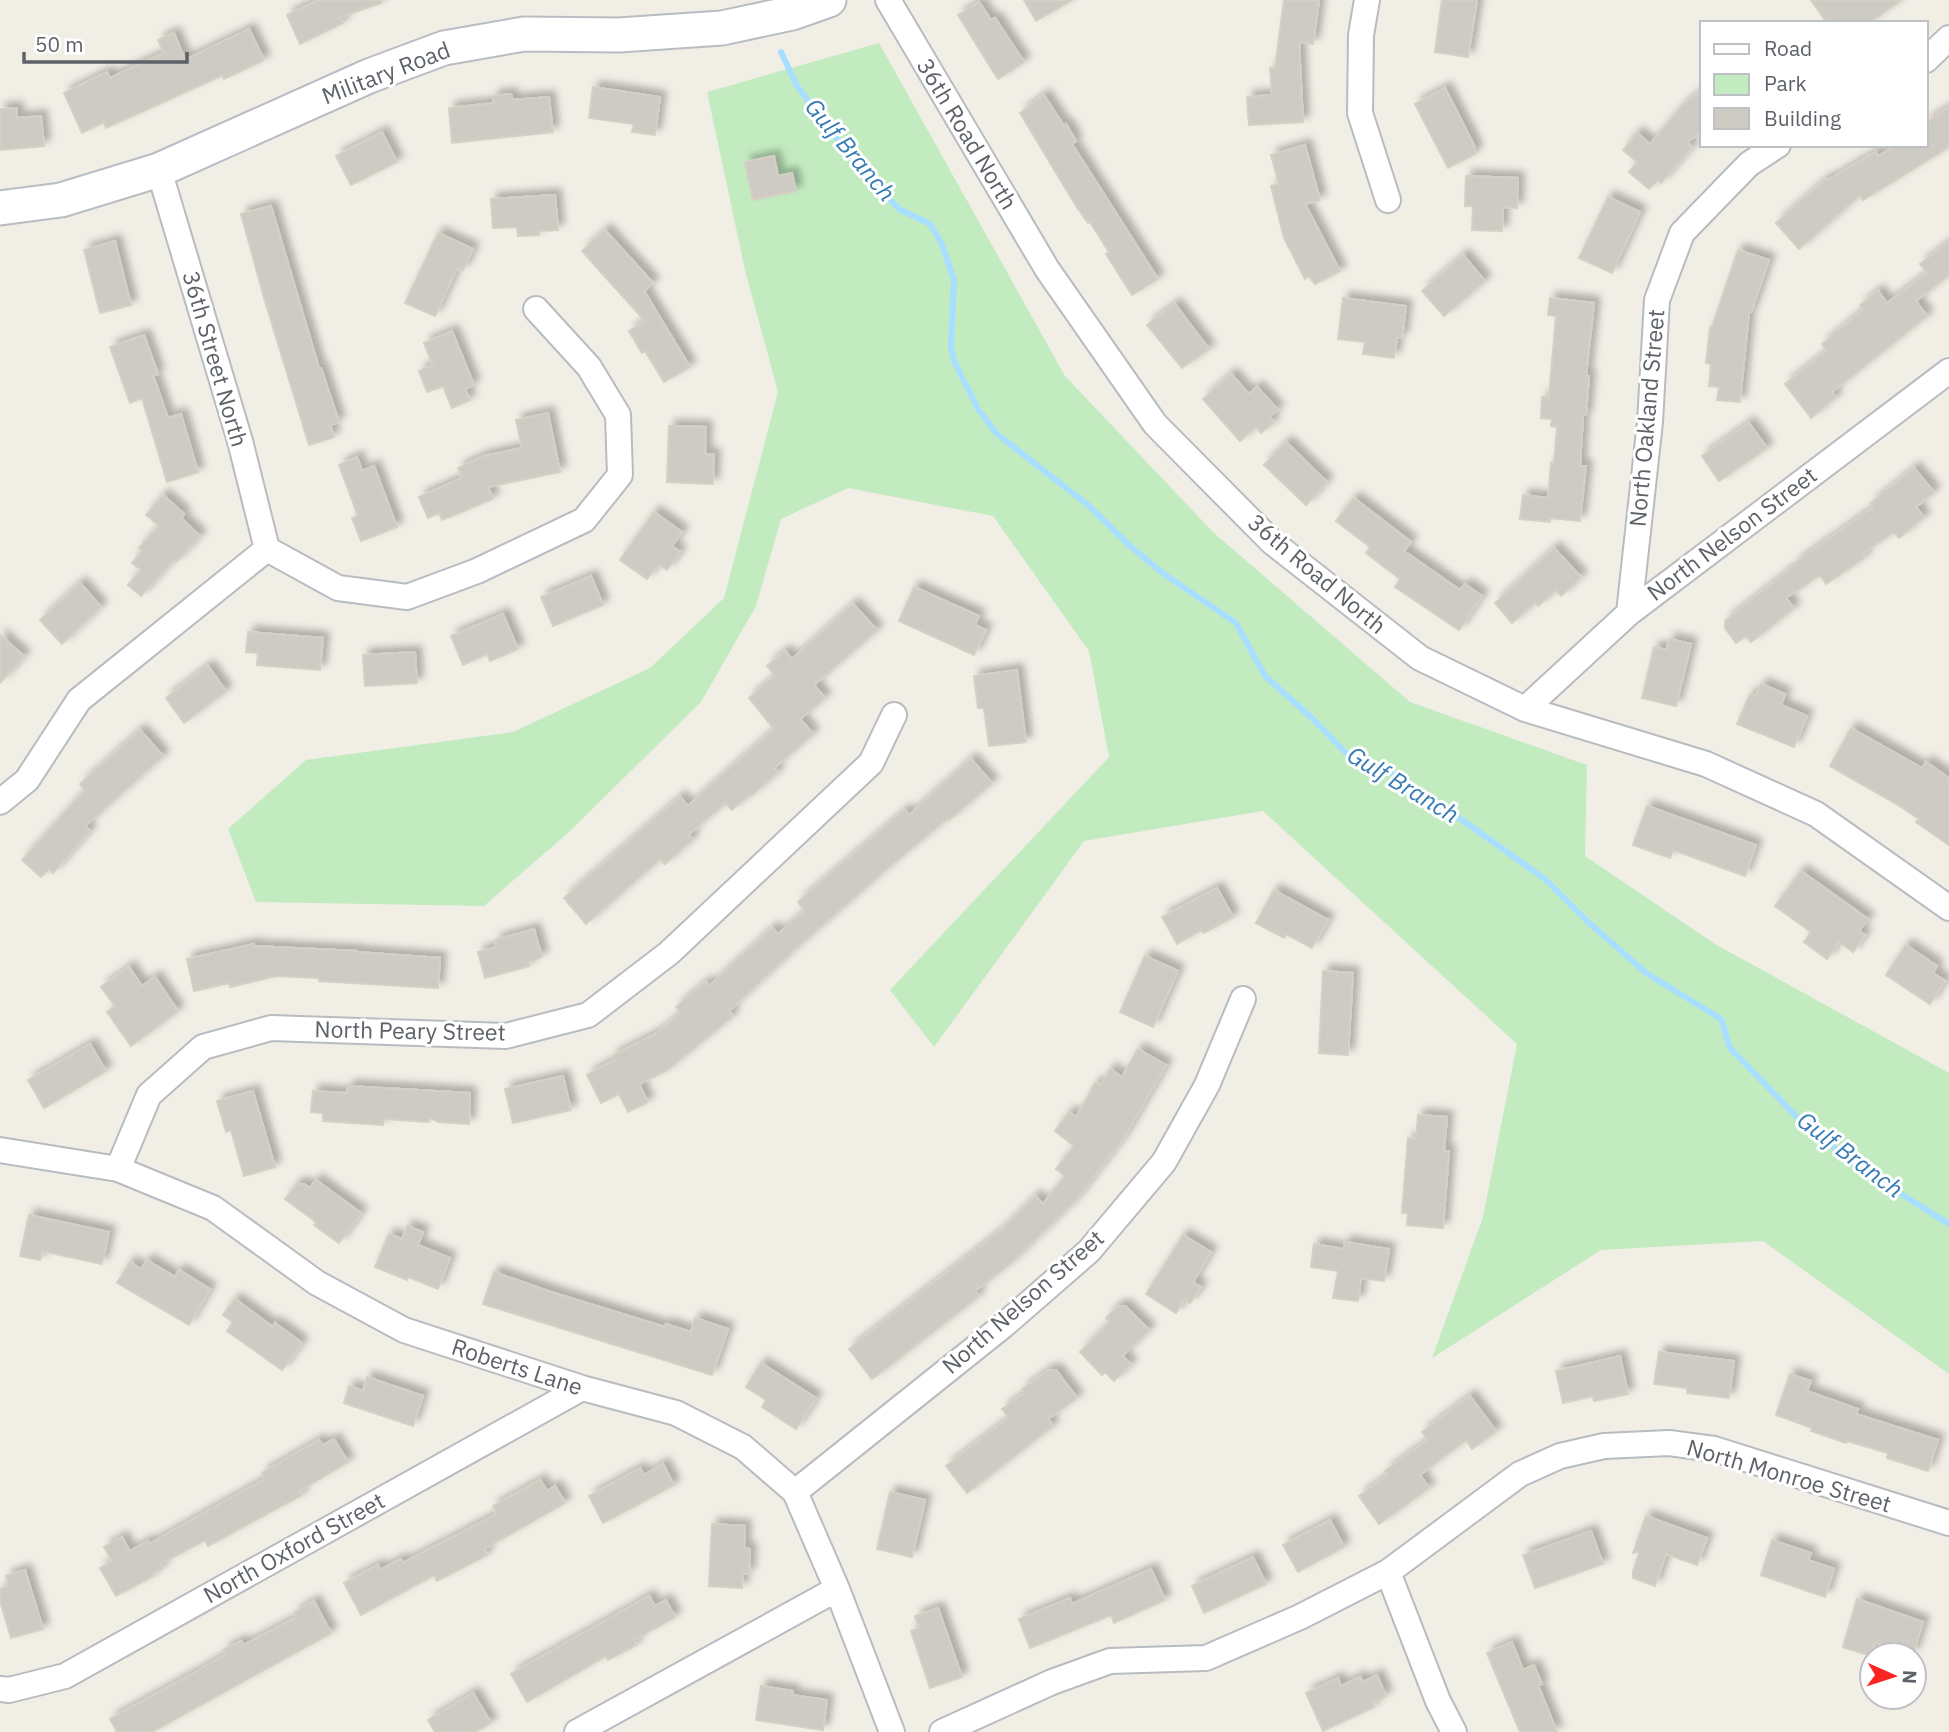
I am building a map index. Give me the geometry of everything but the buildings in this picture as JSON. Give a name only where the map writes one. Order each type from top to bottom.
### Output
[{"type":"main road","name":"Military Road","points":[[0,208],[61,200],[159,170],[369,76],[444,48],[524,34],[619,35],[722,28],[792,13],[829,0]]},
{"type":"street","name":"36th Road North","points":[[888,0],[1047,269],[1155,424],[1272,542],[1420,658],[1525,709],[1706,764],[1816,814],[1949,908]]},
{"type":"street","points":[[1367,0],[1361,35],[1360,113],[1388,200]]},
{"type":"street","points":[[1928,58],[1949,38]]},
{"type":"street","name":"North Oakland Street","points":[[1629,613],[1650,422],[1657,300],[1682,233],[1749,164],[1775,147]]},
{"type":"street","name":"36th Street North","points":[[159,170],[240,441],[267,549]]},
{"type":"street","points":[[0,802],[27,780],[79,701],[267,549],[338,588],[407,597],[477,571],[584,520],[620,475],[618,415],[589,367],[536,309]]},
{"type":"street","name":"North Nelson Street","points":[[1525,709],[1629,613],[1949,371]]},
{"type":"street","name":"North Peary Street","points":[[118,1169],[149,1095],[204,1047],[271,1028],[506,1036],[588,1014],[669,953],[871,763],[894,715]]},
{"type":"street","name":"North Nelson Street","points":[[795,1492],[1003,1325],[1089,1251],[1164,1162],[1207,1085],[1243,999]]},
{"type":"street","name":"Roberts Lane","points":[[0,1150],[118,1169],[213,1208],[317,1283],[404,1330],[582,1388],[676,1413],[743,1447],[795,1492],[837,1588],[892,1732]]},
{"type":"street","name":"North Oxford Street","points":[[0,1689],[9,1690],[65,1676],[582,1388]]},
{"type":"street","name":"North Monroe Street","points":[[942,1732],[1052,1682],[1110,1661],[1206,1658],[1300,1617],[1388,1572],[1520,1474],[1560,1456],[1604,1447],[1669,1443],[1714,1449],[1949,1523]]},
{"type":"street","points":[[1388,1572],[1438,1700],[1454,1732]]},
{"type":"street","points":[[577,1732],[837,1588]]},
{"type":"green space","points":[[879,43],[1065,376],[1214,533],[1410,702],[1587,765],[1585,856],[1715,944],[1949,1073],[1949,1374],[1763,1241],[1601,1250],[1432,1358],[1483,1217],[1517,1044],[1263,811],[1084,841],[934,1047],[890,990],[1109,757],[1089,651],[993,516],[848,488],[781,519],[756,606],[701,702],[569,832],[484,906],[256,902],[228,829],[306,760],[513,732],[650,668],[724,598],[778,392],[745,270],[707,92]]},
{"type":"waterway","name":"Gulf Branch","points":[[781,52],[797,86],[854,161],[899,209],[930,224],[941,242],[954,280],[951,347],[955,363],[978,409],[997,434],[1088,505],[1130,546],[1164,574],[1236,623],[1265,676],[1346,753],[1391,773],[1437,802],[1545,879],[1646,973],[1721,1019],[1730,1048],[1795,1115],[1855,1165],[1949,1224]]}]
